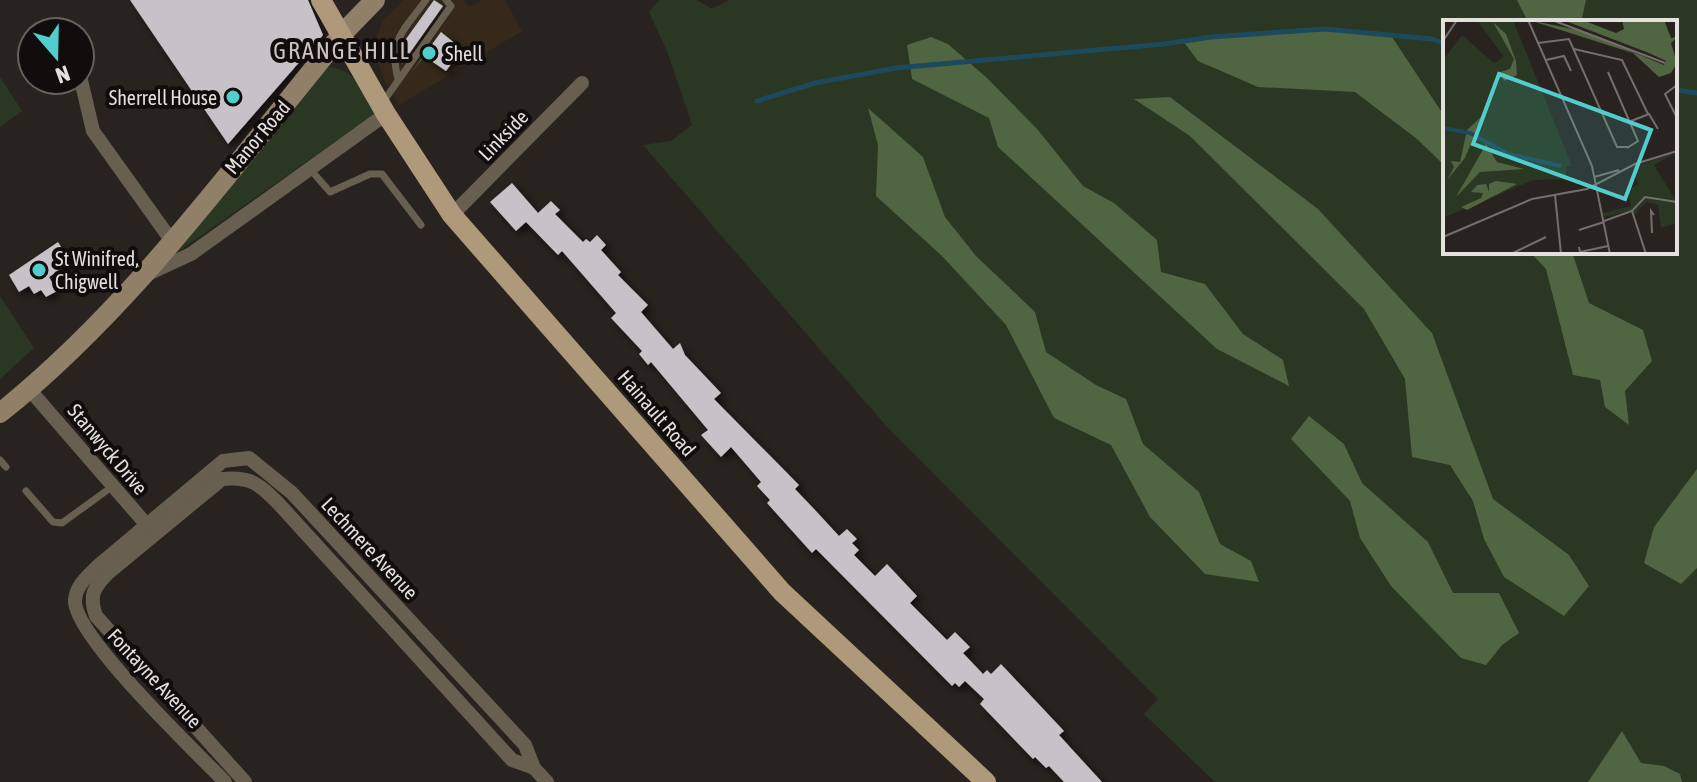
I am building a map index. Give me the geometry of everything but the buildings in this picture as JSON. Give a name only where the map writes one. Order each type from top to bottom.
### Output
[{"type":"main road","name":"Hainault Road","points":[[321,0],[343,33],[384,109],[452,215],[782,592],[986,782]]},
{"type":"main road","name":"Manor Road","points":[[0,413],[29,389],[141,277],[343,33],[375,0]]},
{"type":"street","name":"Linkside","points":[[452,215],[582,83]]},
{"type":"street","points":[[85,96],[93,131],[171,240]]},
{"type":"street","name":"Manor Road","points":[[141,277],[191,254],[310,169],[384,109]]},
{"type":"street","name":"Stanwyck Drive","points":[[29,389],[150,530]]},
{"type":"street","name":"Lechmere Avenue","points":[[150,530],[223,461],[249,458],[292,493],[525,745],[534,768],[547,782]]},
{"type":"street","name":"Lechmere Avenue","points":[[150,530],[222,479],[244,476],[264,488],[512,760],[534,768]]},
{"type":"street","points":[[279,504],[292,493]]},
{"type":"street","name":"Fontayne Avenue","points":[[150,530],[94,587],[91,601],[96,616],[240,780]]},
{"type":"street","name":"Fontayne Avenue","points":[[150,530],[82,582],[75,601],[82,627],[225,782]]},
{"type":"street","points":[[395,632],[408,619]]},
{"type":"street","points":[[103,653],[117,642]]},
{"type":"lane","points":[[398,79],[392,58],[394,44],[426,0]]},
{"type":"lane","points":[[384,109],[398,79],[451,6],[446,0]]},
{"type":"lane","points":[[310,169],[330,192],[370,174],[382,174],[421,225]]},
{"type":"lane","points":[[0,460],[6,467]]},
{"type":"lane","points":[[26,491],[53,522],[62,523],[113,486]]},
{"type":"shaded area","name":"Shell","points":[[404,0],[463,0],[469,7],[482,0],[505,0],[522,31],[399,105],[385,82],[373,47],[382,22]]},
{"type":"green space","points":[[659,0],[697,0],[712,9],[729,0],[1697,0],[1697,782],[1215,782],[1144,714],[1158,699],[887,427],[643,145],[671,141],[692,125],[667,51],[649,12]]},
{"type":"green space","points":[[1517,0],[1586,0],[1581,20],[1527,20]]},
{"type":"green space","points":[[1325,29],[1390,34],[1443,114],[1443,164],[1417,139],[1355,92],[1258,87],[1198,61],[1183,41]]},
{"type":"green space","points":[[931,37],[948,44],[987,78],[1038,130],[1083,186],[1114,203],[1157,240],[1161,272],[1205,284],[1243,334],[1283,360],[1289,386],[1217,349],[998,147],[989,118],[912,79],[907,45]]},
{"type":"green space","points":[[328,67],[352,77],[363,89],[376,113],[165,261]]},
{"type":"green space","points":[[0,77],[22,111],[0,127]]},
{"type":"green space","points":[[1170,97],[1318,209],[1432,333],[1493,499],[1569,555],[1589,586],[1564,616],[1504,577],[1484,539],[1473,501],[1450,465],[1412,457],[1405,379],[1364,309],[1190,136],[1134,99]]},
{"type":"green space","points":[[868,108],[923,157],[945,217],[976,256],[1035,312],[1046,352],[1096,385],[1126,399],[1143,444],[1199,492],[1220,544],[1251,561],[1259,582],[1205,574],[1150,517],[1111,445],[1054,418],[1006,325],[942,256],[876,196],[878,145]]},
{"type":"green space","points":[[1532,254],[1573,254],[1589,303],[1643,330],[1652,361],[1625,391],[1629,425],[1605,407],[1600,380],[1573,375],[1546,269]]},
{"type":"green space","points":[[0,296],[34,348],[0,379]]},
{"type":"green space","points":[[1309,416],[1344,444],[1362,483],[1428,542],[1453,593],[1499,593],[1519,633],[1502,645],[1486,665],[1461,658],[1391,586],[1360,538],[1350,501],[1291,439]]},
{"type":"green space","points":[[1697,469],[1697,568],[1681,584],[1644,563],[1654,527]]},
{"type":"green space","points":[[1622,731],[1641,763],[1664,766],[1680,774],[1682,782],[1588,782]]},
{"type":"waterway","points":[[757,101],[815,83],[896,68],[1211,37],[1325,29],[1432,39],[1443,43]]},
{"type":"waterway","points":[[1677,90],[1697,93]]},
{"type":"place","name":"Shell","points":[[429,53]]},
{"type":"place","name":"Sherrell House","points":[[233,97]]},
{"type":"place","name":"St Winifred, Chigwell","points":[[39,270]]},
{"type":"district","name":"GRANGE HILL","points":[[342,50]]}]
